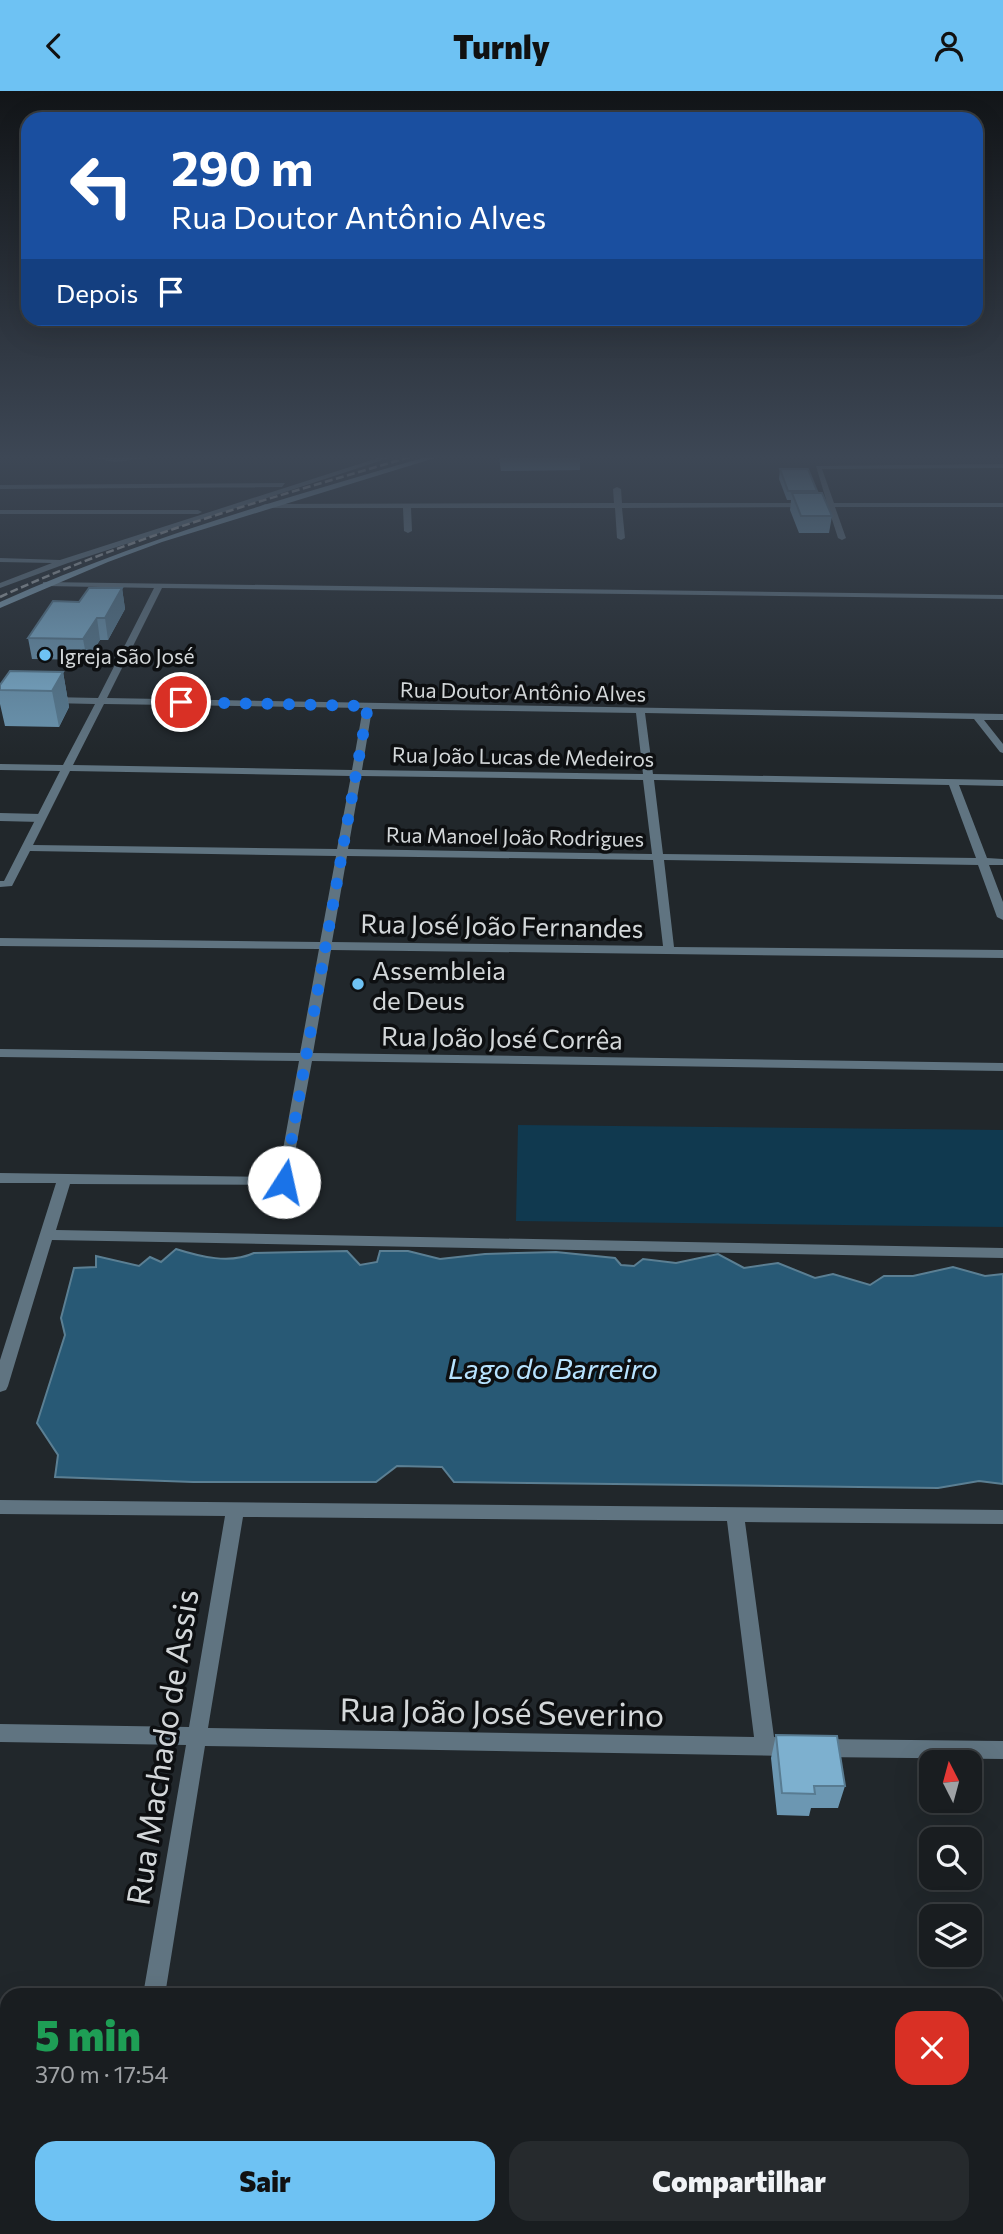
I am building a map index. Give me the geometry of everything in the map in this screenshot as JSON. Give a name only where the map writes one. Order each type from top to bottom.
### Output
[{"type":"main road","points":[[0,605],[114,557]]},
{"type":"street","points":[[0,586],[77,557]]},
{"type":"street","points":[[0,560],[65,561]]},
{"type":"street","points":[[46,584],[1003,597]]},
{"type":"street","points":[[4,884],[26,848],[159,586]]},
{"type":"street","name":"Rua Doutor Antônio Alves","points":[[38,700],[1003,717]]},
{"type":"street","points":[[0,1178],[284,1182],[368,706]]},
{"type":"street","points":[[640,711],[669,950]]},
{"type":"street","points":[[977,717],[1003,750]]},
{"type":"street","name":"Rua João Lucas de Medeiros","points":[[0,767],[1003,783]]},
{"type":"street","points":[[953,782],[1003,917]]},
{"type":"street","name":"Rua Manoel João Rodrigues","points":[[26,848],[1003,862]]},
{"type":"street","name":"Rua José João Fernandes","points":[[0,942],[1003,954]]},
{"type":"street","name":"Rua João José Corrêa","points":[[0,1053],[1003,1067]]},
{"type":"street","points":[[0,1387],[64,1179]]},
{"type":"street","points":[[47,1235],[1003,1253]]},
{"type":"street","points":[[0,1507],[1003,1517]]},
{"type":"street","name":"Rua Machado de Assis","points":[[155,1988],[234,1509]]},
{"type":"street","points":[[735,1515],[765,1747]]},
{"type":"street","name":"Rua João José Severino","points":[[0,1733],[1003,1750]]},
{"type":"lane","points":[[0,817],[41,818]]},
{"type":"shaded area","points":[[518,1125],[1003,1130],[1003,1227],[516,1221]]},
{"type":"water","name":"Lago do Barreiro","points":[[176,1249],[225,1259],[254,1253],[347,1251],[360,1265],[377,1262],[380,1251],[408,1251],[440,1259],[485,1254],[556,1252],[615,1258],[621,1265],[634,1266],[643,1259],[676,1263],[718,1254],[744,1268],[778,1263],[815,1278],[833,1274],[870,1285],[884,1276],[913,1276],[953,1267],[985,1276],[1003,1274],[1003,1484],[979,1481],[938,1488],[454,1482],[442,1467],[397,1466],[376,1482],[193,1482],[55,1477],[58,1455],[37,1423],[65,1335],[61,1318],[74,1268],[96,1267],[96,1256],[139,1266],[150,1257],[161,1262]]},
{"type":"building","points":[[89,588],[122,588],[105,618],[97,618],[83,639],[28,638],[53,601],[79,602]]},
{"type":"building","points":[[10,671],[63,672],[52,691],[0,690],[0,685]]},
{"type":"building","points":[[776,1735],[837,1736],[845,1786],[814,1786],[815,1794],[782,1793]]},
{"type":"railway","points":[[0,597],[95,557]]},
{"type":"place","name":"Igreja São José","points":[[45,655]]},
{"type":"place","name":"Assembleia de Deus","points":[[358,984]]},
{"type":"route","points":[[181,702],[368,706],[284,1182]]}]
